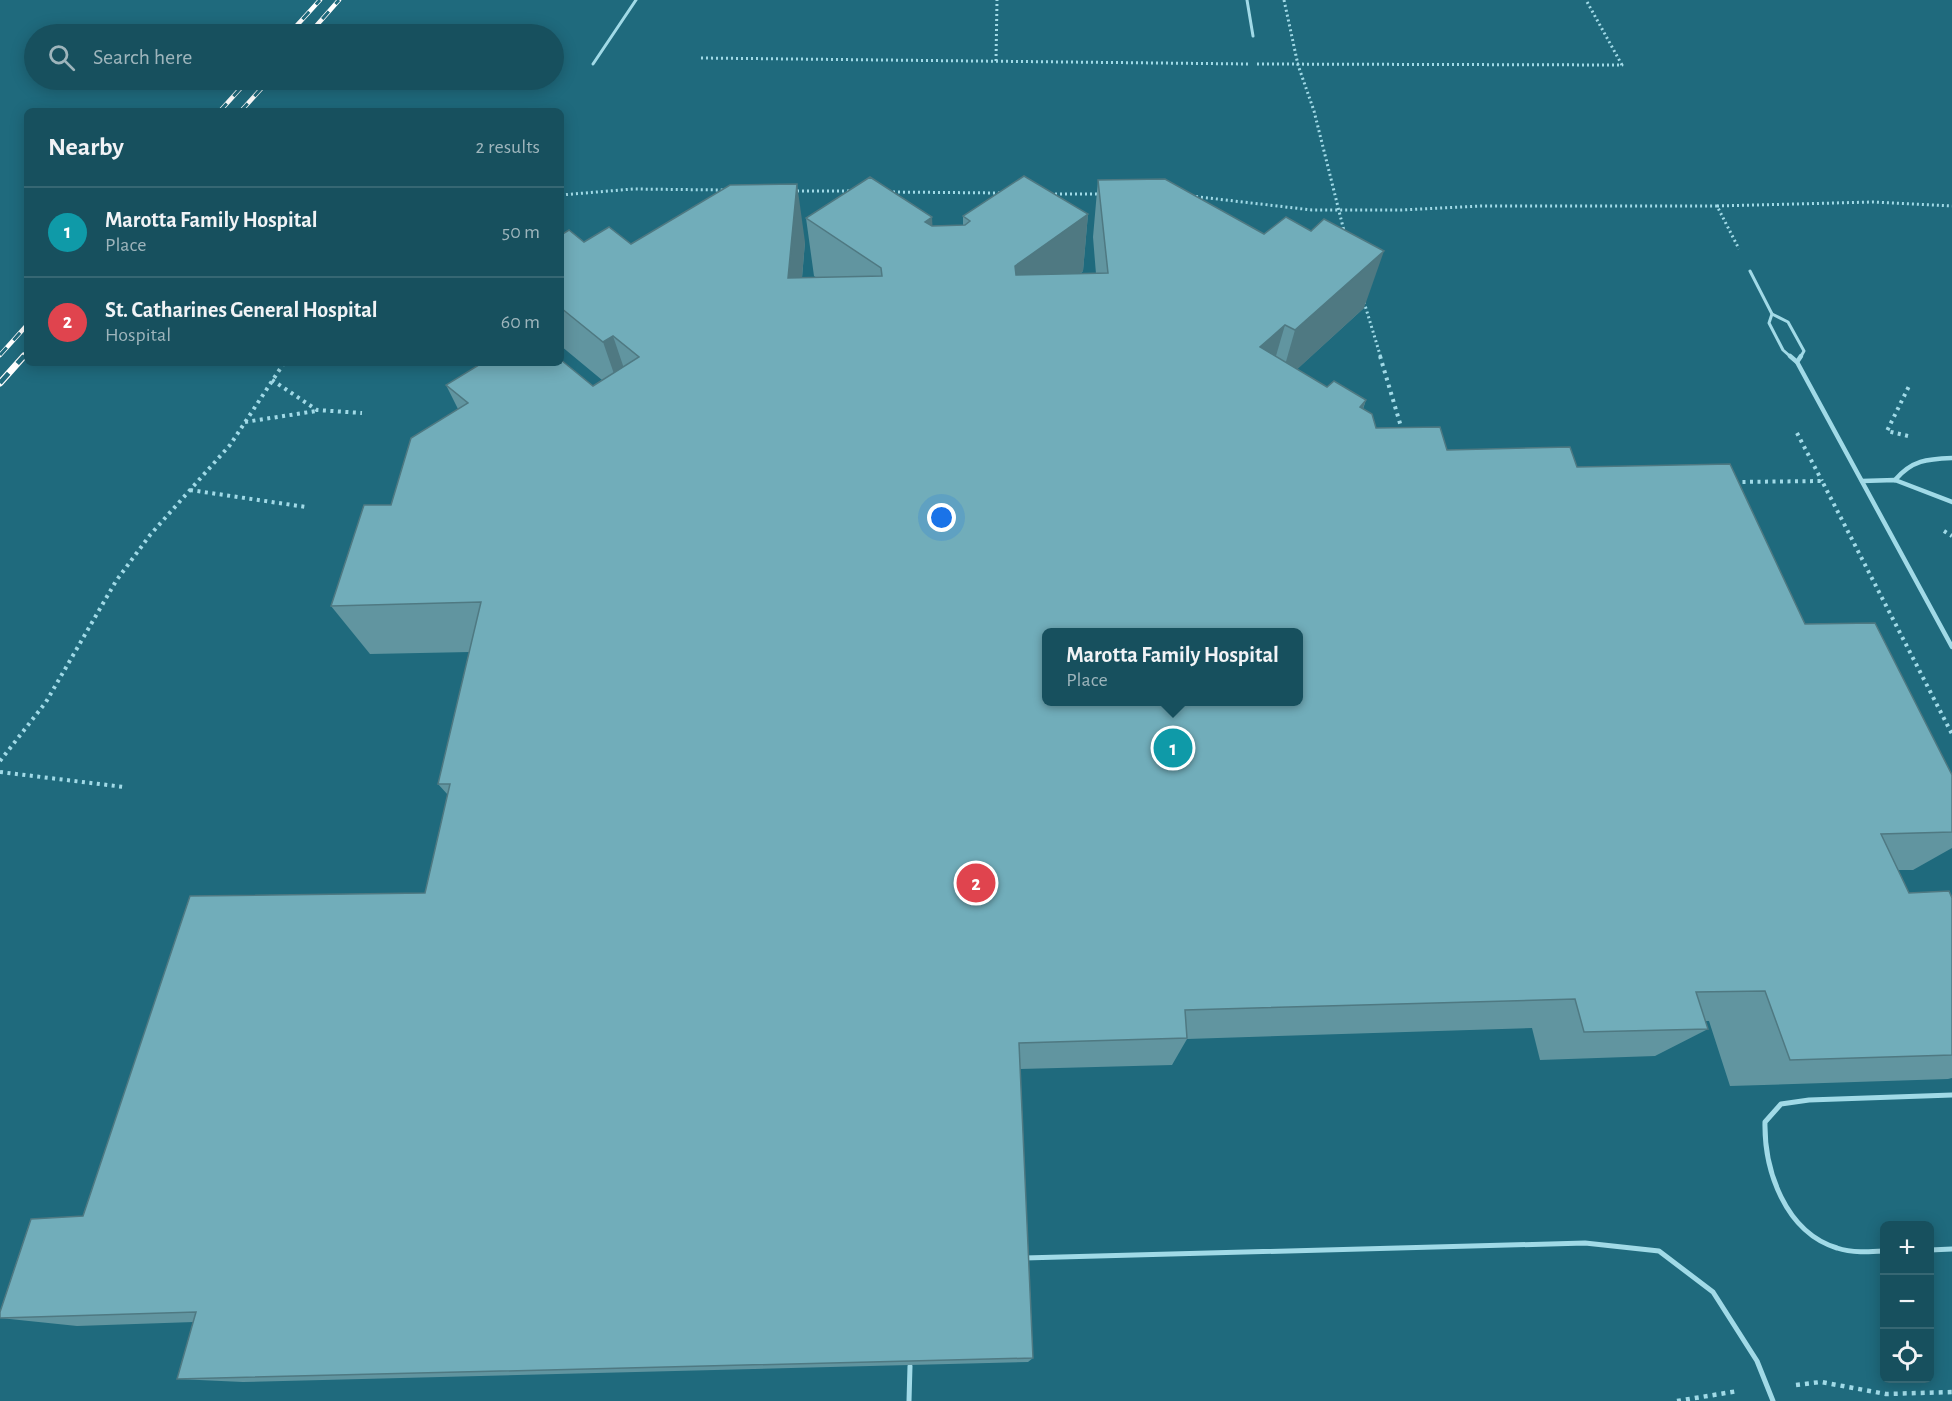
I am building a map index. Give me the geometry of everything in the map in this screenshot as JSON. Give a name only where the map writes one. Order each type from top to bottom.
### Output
[{"type":"lane","points":[[593,64],[636,0]]},
{"type":"lane","points":[[1246,0],[1253,36]]},
{"type":"lane","points":[[1750,271],[1772,314],[1788,322],[1804,351],[1797,362]]},
{"type":"lane","points":[[1772,314],[1770,323],[1783,351],[1797,362],[1952,647]]},
{"type":"lane","points":[[1896,480],[1907,466],[1917,459],[1952,458]]},
{"type":"lane","points":[[1862,481],[1896,480],[1952,501]]},
{"type":"lane","points":[[1880,1251],[1866,1252],[1830,1246],[1804,1226],[1778,1193],[1766,1157],[1765,1122],[1781,1104],[1809,1100],[1952,1095]]},
{"type":"lane","points":[[1024,1258],[1585,1243],[1659,1251],[1713,1292],[1756,1361],[1773,1401]]},
{"type":"lane","points":[[1934,1250],[1952,1249]]},
{"type":"lane","points":[[909,1401],[910,1366]]},
{"type":"path","points":[[996,61],[997,0]]},
{"type":"path","points":[[1284,0],[1298,64],[1314,111],[1344,232]]},
{"type":"path","points":[[701,58],[1622,65],[1586,0]]},
{"type":"path","points":[[564,195],[633,189],[729,190]]},
{"type":"path","points":[[789,191],[861,191]]},
{"type":"path","points":[[885,192],[1005,193]]},
{"type":"path","points":[[1041,194],[1101,194]]},
{"type":"path","points":[[1185,195],[1312,210],[1873,202],[1952,206]]},
{"type":"path","points":[[1717,206],[1750,271]]},
{"type":"path","points":[[1363,298],[1405,441]]},
{"type":"path","points":[[0,761],[46,702],[116,581],[150,535],[230,445],[282,366]]},
{"type":"path","points":[[272,380],[317,410]]},
{"type":"path","points":[[1887,431],[1910,384]]},
{"type":"path","points":[[245,422],[317,410],[362,413]]},
{"type":"path","points":[[1797,433],[1952,734]]},
{"type":"path","points":[[1727,483],[1822,481]]},
{"type":"path","points":[[189,489],[306,507]]},
{"type":"path","points":[[1944,531],[1952,536]]},
{"type":"path","points":[[0,772],[124,787]]},
{"type":"path","points":[[1821,1382],[1886,1394],[1952,1392]]},
{"type":"path","points":[[1677,1401],[1712,1394]]},
{"type":"building","points":[[1024,176],[1088,214],[1015,266],[1016,275],[1108,273],[1098,180],[1165,179],[1264,234],[1286,217],[1311,231],[1324,219],[1384,251],[1295,330],[1285,325],[1260,347],[1327,387],[1334,381],[1366,400],[1360,407],[1372,414],[1376,428],[1440,427],[1447,450],[1570,447],[1577,467],[1730,464],[1805,624],[1875,623],[1952,775],[1952,832],[1881,834],[1909,893],[1949,891],[1952,898],[1952,1055],[1790,1060],[1765,991],[1696,992],[1708,1029],[1584,1032],[1575,999],[1185,1010],[1187,1038],[1019,1043],[1033,1358],[177,1379],[196,1312],[0,1318],[31,1219],[83,1216],[190,896],[425,893],[450,784],[438,784],[481,602],[331,606],[364,505],[391,505],[411,438],[468,403],[446,385],[477,366],[564,366],[564,362],[593,386],[639,357],[613,336],[603,342],[564,310],[564,233],[569,230],[584,242],[609,227],[631,244],[730,185],[797,184],[788,278],[882,276],[881,268],[806,218],[870,177],[932,217],[925,222],[932,226],[965,225],[970,221],[963,216]]},
{"type":"railway","points":[[298,24],[320,0]]},
{"type":"railway","points":[[318,24],[339,0]]},
{"type":"railway","points":[[223,108],[239,90]]},
{"type":"railway","points":[[244,108],[260,90]]},
{"type":"railway","points":[[0,355],[24,328]]},
{"type":"railway","points":[[0,383],[24,356]]},
{"type":"place","name":"Marotta Family Hospital","points":[[1173,748]]},
{"type":"place","name":"St. Catharines General Hospital","points":[[976,883]]}]
